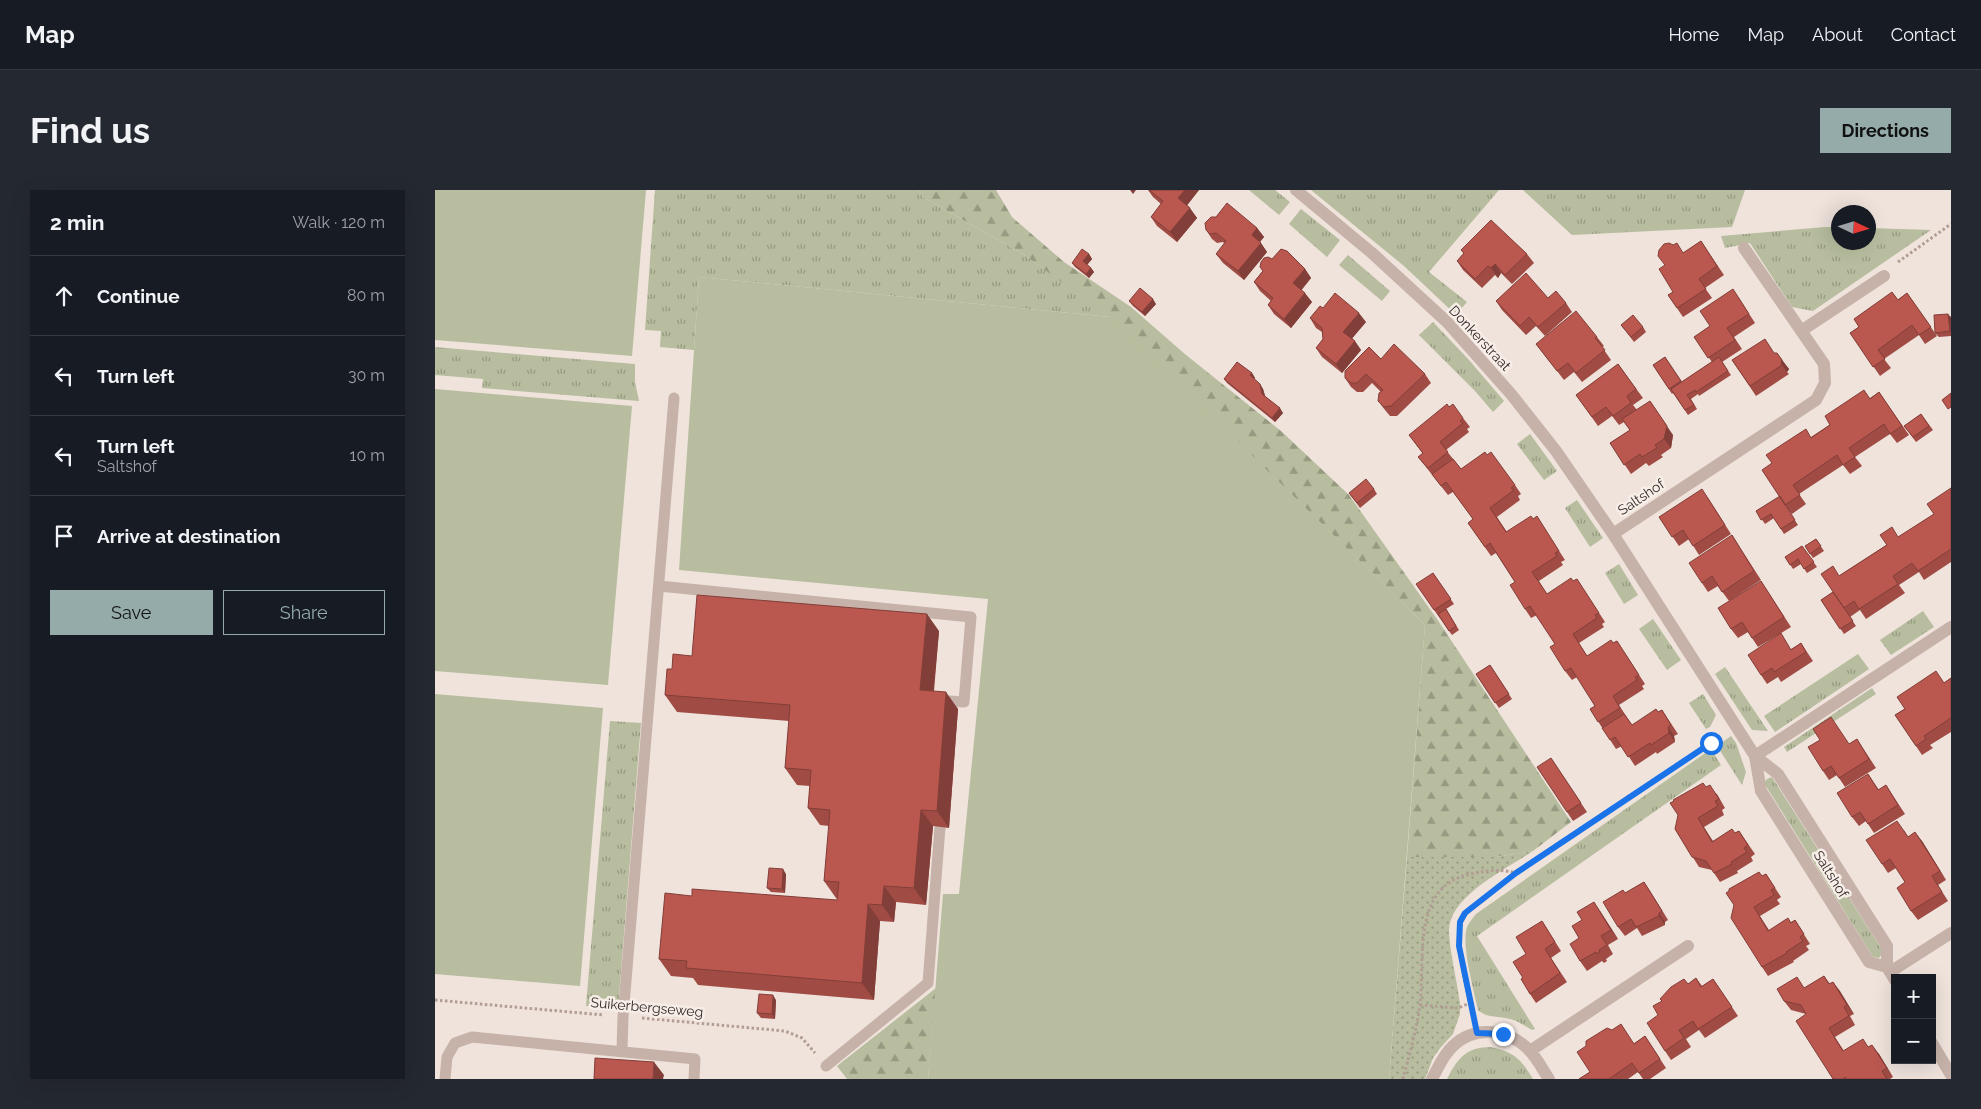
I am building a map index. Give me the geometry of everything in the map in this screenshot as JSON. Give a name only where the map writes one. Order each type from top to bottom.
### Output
[{"type":"street","name":"Donkerstraat","points":[[1295,190],[1372,253],[1447,322],[1511,394],[1556,451],[1613,534]]},
{"type":"street","name":"Saltshof","points":[[1744,248],[1824,364],[1825,383],[1816,400],[1613,534],[1755,756],[1778,774],[1882,938],[1887,946],[1891,973]]},
{"type":"street","points":[[1801,331],[1884,276]]},
{"type":"street","points":[[1755,756],[1951,627]]},
{"type":"street","name":"Saltshof","points":[[1755,756],[1761,791],[1869,962],[1891,973]]},
{"type":"street","points":[[1891,973],[1951,933]]},
{"type":"street","points":[[1530,1051],[1689,946]]},
{"type":"street","points":[[1432,1079],[1443,1058],[1453,1046],[1477,1033],[1503,1034],[1512,1037],[1530,1051],[1549,1079]]},
{"type":"street","points":[[1936,1050],[1951,1075]]},
{"type":"lane","points":[[622,1051],[623,1017],[674,398]]},
{"type":"lane","points":[[659,586],[971,617],[964,702],[950,702],[949,709]]},
{"type":"lane","points":[[826,1066],[928,983],[940,827]]},
{"type":"lane","points":[[445,1079],[447,1057],[455,1043],[472,1037],[695,1059],[693,1079]]},
{"type":"path","points":[[1884,276],[1886,270],[1951,224]]},
{"type":"path","points":[[1477,1033],[1459,946],[1460,922],[1465,913],[1516,873],[1711,743]]},
{"type":"path","points":[[1403,1079],[1420,1004],[1421,957],[1431,904],[1439,891],[1464,875],[1504,870],[1516,873]]},
{"type":"path","name":"Suikerbergseweg","points":[[435,1000],[791,1032],[806,1042],[826,1066]]},
{"type":"path","points":[[1420,1004],[1458,1008],[1470,1004]]},
{"type":"green space","points":[[435,190],[646,190],[632,356],[435,340]]},
{"type":"green space","points":[[655,190],[918,190],[923,197],[1023,254],[1111,317],[699,277],[694,350],[660,347],[661,331],[645,330]]},
{"type":"green space","points":[[918,190],[996,190],[1012,217],[1064,262],[1131,307],[1186,355],[1281,431],[1349,495],[1437,619],[1571,822],[1533,851],[1496,857],[1407,857],[1425,625],[1111,318],[1023,254],[923,197]]},
{"type":"green space","points":[[1249,190],[1275,190],[1290,202],[1279,215]]},
{"type":"green space","points":[[1311,190],[1499,190],[1429,272],[1467,302],[1456,315],[1404,266]]},
{"type":"green space","points":[[1523,190],[1745,190],[1732,227],[1572,235]]},
{"type":"green space","points":[[1301,209],[1340,240],[1327,257],[1289,224]]},
{"type":"green space","points":[[1831,227],[1831,250],[1876,250],[1876,228],[1931,230],[1813,311],[1792,307],[1750,243],[1725,248],[1721,236]]},
{"type":"green space","points":[[1348,255],[1390,291],[1382,301],[1339,265]]},
{"type":"green space","points":[[699,277],[1111,317],[1425,625],[1389,1079],[928,1079],[943,894],[959,894],[988,599],[679,570]]},
{"type":"green space","points":[[1433,322],[1504,401],[1493,412],[1475,391],[1419,335]]},
{"type":"green space","points":[[435,347],[635,364],[635,382],[639,401],[482,388],[483,379],[435,375]]},
{"type":"green space","points":[[435,389],[632,406],[608,685],[435,671]]},
{"type":"green space","points":[[1530,434],[1557,471],[1544,480],[1517,444]]},
{"type":"green space","points":[[1577,500],[1603,538],[1590,547],[1565,508]]},
{"type":"green space","points":[[1619,564],[1638,595],[1624,604],[1605,573]]},
{"type":"green space","points":[[1923,611],[1934,627],[1891,655],[1880,640]]},
{"type":"green space","points":[[1653,619],[1681,660],[1667,670],[1639,629]]},
{"type":"green space","points":[[1858,654],[1869,669],[1775,732],[1764,716]]},
{"type":"green space","points":[[1725,667],[1768,731],[1752,730],[1715,674]]},
{"type":"green space","points":[[1872,688],[1876,694],[1787,752],[1784,747]]},
{"type":"green space","points":[[435,694],[603,708],[580,986],[435,974]]},
{"type":"green space","points":[[1703,694],[1716,715],[1710,727],[1706,729],[1689,703]]},
{"type":"green space","points":[[610,721],[641,723],[618,1009],[586,1006]]},
{"type":"green space","points":[[1731,736],[1736,743],[1746,772],[1742,785],[1717,746]]},
{"type":"green space","points":[[1711,749],[1721,765],[1477,936],[1535,1029],[1532,1030],[1510,1019],[1481,1013],[1478,1010],[1466,945],[1467,927],[1476,914]]},
{"type":"green space","points":[[1772,777],[1881,948],[1882,954],[1879,958],[1873,957],[1764,783]]},
{"type":"green space","points":[[1533,851],[1481,885],[1458,906],[1452,918],[1449,931],[1460,1004],[1460,1014],[1453,1034],[1433,1058],[1425,1079],[1389,1079],[1407,857],[1496,857]]},
{"type":"green space","points":[[936,988],[928,1079],[847,1079],[837,1066]]},
{"type":"green space","points":[[1491,1047],[1506,1051],[1516,1057],[1525,1066],[1533,1079],[1447,1079],[1455,1065],[1464,1055],[1475,1049]]},
{"type":"building","points":[[1149,190],[1185,190],[1178,198],[1190,208],[1170,232],[1151,217],[1163,201]]},
{"type":"building","points":[[1227,203],[1257,228],[1252,235],[1261,243],[1238,271],[1216,254],[1226,241],[1216,233],[1210,234],[1206,230],[1205,223],[1211,217],[1216,217]]},
{"type":"building","points":[[1491,220],[1527,254],[1505,275],[1495,264],[1491,268],[1488,266],[1475,279],[1457,261],[1464,253],[1461,250]]},
{"type":"building","points":[[1701,241],[1717,266],[1699,279],[1706,289],[1677,308],[1668,295],[1673,292],[1659,269],[1665,265],[1658,256],[1659,250],[1664,244],[1669,243],[1673,245],[1677,243],[1683,253]]},
{"type":"building","points":[[1082,249],[1089,254],[1083,261],[1091,268],[1086,274],[1072,263]]},
{"type":"building","points":[[1281,249],[1287,251],[1305,269],[1293,283],[1305,293],[1284,319],[1268,305],[1273,298],[1254,282],[1263,271],[1260,267],[1264,258],[1272,259]]},
{"type":"building","points":[[1526,273],[1548,298],[1556,291],[1566,303],[1538,327],[1529,317],[1520,326],[1496,301]]},
{"type":"building","points":[[1140,288],[1153,299],[1142,312],[1129,301]]},
{"type":"building","points":[[1733,289],[1749,314],[1727,328],[1735,340],[1708,358],[1694,337],[1710,326],[1700,311]]},
{"type":"building","points":[[1892,292],[1898,300],[1907,293],[1931,327],[1919,335],[1912,325],[1878,350],[1885,359],[1873,367],[1850,333],[1859,327],[1854,319]]},
{"type":"building","points":[[1335,293],[1359,313],[1343,332],[1355,341],[1336,364],[1316,348],[1323,339],[1322,328],[1310,318],[1320,306],[1323,308]]},
{"type":"building","points":[[1576,311],[1605,350],[1576,373],[1568,363],[1557,371],[1536,344]]},
{"type":"building","points":[[1948,314],[1950,331],[1935,333],[1934,315]]},
{"type":"building","points":[[1633,315],[1643,327],[1631,337],[1621,325]]},
{"type":"building","points":[[1765,339],[1774,353],[1777,353],[1782,360],[1782,365],[1750,386],[1732,360]]},
{"type":"building","points":[[1394,344],[1425,374],[1391,406],[1384,407],[1378,401],[1379,393],[1383,390],[1366,374],[1357,383],[1351,383],[1345,378],[1345,371],[1369,347],[1381,359]]},
{"type":"building","points":[[1665,357],[1681,381],[1669,389],[1653,365]]},
{"type":"building","points":[[1719,357],[1728,371],[1696,392],[1695,390],[1687,395],[1694,405],[1685,410],[1671,389]]},
{"type":"building","points":[[1237,362],[1252,373],[1250,375],[1260,384],[1262,394],[1280,408],[1272,418],[1224,379]]},
{"type":"building","points":[[1618,364],[1636,389],[1627,396],[1631,403],[1613,416],[1606,407],[1592,417],[1576,395]]},
{"type":"building","points":[[1864,390],[1870,399],[1879,392],[1902,426],[1890,434],[1884,424],[1849,448],[1855,457],[1843,465],[1837,455],[1793,485],[1800,495],[1785,505],[1762,470],[1772,463],[1766,455],[1806,429],[1811,438],[1830,425],[1825,416]]},
{"type":"building","points":[[1951,393],[1951,407],[1948,409],[1942,400]]},
{"type":"building","points":[[1650,401],[1667,426],[1664,439],[1655,445],[1657,448],[1642,457],[1640,454],[1624,465],[1610,443],[1630,430],[1622,419]]},
{"type":"building","points":[[1447,404],[1449,407],[1453,404],[1463,418],[1460,421],[1463,423],[1440,442],[1448,452],[1428,468],[1418,457],[1423,453],[1409,435]]},
{"type":"building","points":[[1921,414],[1929,426],[1913,437],[1904,426]]},
{"type":"building","points":[[1485,452],[1487,455],[1491,452],[1515,485],[1511,488],[1514,490],[1490,508],[1506,532],[1531,516],[1533,519],[1537,516],[1559,551],[1555,553],[1557,556],[1532,572],[1547,594],[1571,578],[1573,581],[1577,579],[1599,613],[1595,615],[1597,618],[1573,634],[1587,656],[1611,640],[1613,643],[1617,641],[1639,675],[1635,677],[1637,680],[1613,696],[1620,708],[1598,722],[1590,709],[1595,706],[1571,668],[1565,671],[1550,647],[1555,644],[1530,606],[1525,609],[1510,585],[1515,582],[1490,543],[1485,547],[1468,523],[1473,519],[1446,482],[1441,486],[1432,474],[1453,459],[1461,469]]},
{"type":"building","points":[[1366,479],[1374,489],[1357,503],[1349,493]]},
{"type":"building","points":[[1951,488],[1951,549],[1918,571],[1912,563],[1893,576],[1898,584],[1859,609],[1854,601],[1844,608],[1821,574],[1833,566],[1839,576],[1887,545],[1880,535],[1892,527],[1898,537],[1934,514],[1927,504]]},
{"type":"building","points":[[1702,489],[1725,525],[1693,546],[1683,530],[1672,537],[1659,517]]},
{"type":"building","points":[[1780,496],[1795,520],[1781,529],[1771,514],[1761,520],[1756,511]]},
{"type":"building","points":[[1732,535],[1754,571],[1722,592],[1712,576],[1702,583],[1689,563]]},
{"type":"building","points":[[1816,539],[1821,546],[1810,554],[1805,546]]},
{"type":"building","points":[[1802,546],[1814,562],[1804,569],[1798,559],[1790,565],[1785,557]]},
{"type":"building","points":[[1433,573],[1451,599],[1434,610],[1416,584]]},
{"type":"building","points":[[1761,581],[1784,617],[1752,638],[1742,622],[1731,629],[1718,608]]},
{"type":"building","points":[[1833,592],[1853,621],[1840,629],[1821,600]]},
{"type":"building","points":[[697,595],[927,614],[920,690],[946,692],[937,811],[921,810],[914,888],[884,886],[882,905],[868,904],[862,983],[686,968],[687,961],[659,959],[665,893],[692,896],[692,889],[837,900],[839,882],[824,881],[830,810],[808,808],[811,770],[785,768],[790,705],[665,695],[667,669],[672,669],[673,654],[692,656]]},
{"type":"building","points":[[1446,609],[1456,626],[1449,631],[1438,614]]},
{"type":"building","points":[[1781,633],[1791,650],[1801,643],[1806,652],[1774,672],[1772,668],[1761,675],[1748,655]]},
{"type":"building","points":[[1490,665],[1509,694],[1495,703],[1476,674]]},
{"type":"building","points":[[1936,671],[1944,683],[1951,678],[1951,718],[1924,736],[1926,739],[1916,746],[1895,715],[1905,709],[1897,697]]},
{"type":"building","points":[[1656,709],[1658,712],[1662,710],[1671,725],[1668,727],[1669,733],[1628,757],[1615,737],[1610,740],[1602,728],[1624,714],[1632,725]]},
{"type":"building","points":[[1831,717],[1849,744],[1857,739],[1869,759],[1839,778],[1831,766],[1823,771],[1808,747],[1820,740],[1813,729]]},
{"type":"building","points":[[1551,758],[1581,803],[1567,812],[1537,767]]},
{"type":"building","points":[[1868,774],[1878,790],[1886,785],[1898,805],[1868,824],[1860,812],[1852,817],[1837,793]]},
{"type":"building","points":[[1703,783],[1706,787],[1710,785],[1719,799],[1715,801],[1718,806],[1698,818],[1712,842],[1732,829],[1735,833],[1739,831],[1748,845],[1744,848],[1747,852],[1731,862],[1732,864],[1714,873],[1706,861],[1692,857],[1675,829],[1678,815],[1670,803]]},
{"type":"building","points":[[1897,821],[1908,837],[1915,832],[1940,871],[1932,876],[1942,892],[1911,911],[1897,888],[1905,882],[1890,859],[1882,864],[1866,840]]},
{"type":"building","points":[[769,868],[783,869],[782,889],[767,888]]},
{"type":"building","points":[[1759,872],[1762,876],[1766,874],[1775,888],[1771,890],[1774,895],[1754,907],[1768,931],[1788,918],[1791,923],[1795,920],[1804,934],[1800,937],[1803,941],[1787,953],[1762,967],[1731,918],[1734,905],[1726,893],[1729,889]]},
{"type":"building","points":[[1644,882],[1662,911],[1659,913],[1659,916],[1636,927],[1631,919],[1618,927],[1603,902],[1623,890],[1625,893]]},
{"type":"building","points":[[1594,902],[1611,930],[1601,936],[1607,945],[1599,950],[1600,952],[1597,954],[1596,952],[1580,961],[1570,944],[1579,938],[1572,926],[1582,920],[1577,912]]},
{"type":"building","points":[[1542,921],[1555,942],[1545,949],[1560,973],[1530,994],[1513,962],[1526,954],[1516,937]]},
{"type":"building","points":[[1824,976],[1829,984],[1833,982],[1847,1005],[1844,1007],[1849,1016],[1829,1028],[1836,1040],[1843,1051],[1863,1039],[1868,1047],[1872,1045],[1887,1068],[1882,1071],[1887,1079],[1846,1079],[1845,1077],[1843,1079],[1833,1079],[1796,1021],[1806,1014],[1801,1005],[1784,1001],[1777,989],[1797,977],[1804,988]]},
{"type":"building","points":[[1696,978],[1701,987],[1713,979],[1732,1007],[1698,1029],[1693,1021],[1679,1030],[1684,1038],[1665,1051],[1647,1023],[1658,1015],[1653,1006],[1662,1001],[1660,999],[1671,987],[1684,979],[1688,984]]},
{"type":"building","points":[[759,994],[773,995],[772,1014],[757,1013]]},
{"type":"building","points":[[1621,1024],[1634,1044],[1645,1036],[1660,1059],[1639,1073],[1632,1063],[1609,1079],[1579,1079],[1590,1072],[1577,1052],[1586,1046],[1586,1041],[1607,1028],[1612,1030]]},
{"type":"building","points":[[595,1058],[654,1062],[653,1079],[594,1079]]},
{"type":"route","points":[[1503,1034],[1477,1033],[1459,946],[1458,933],[1460,922],[1465,913],[1516,873],[1711,743]]}]
